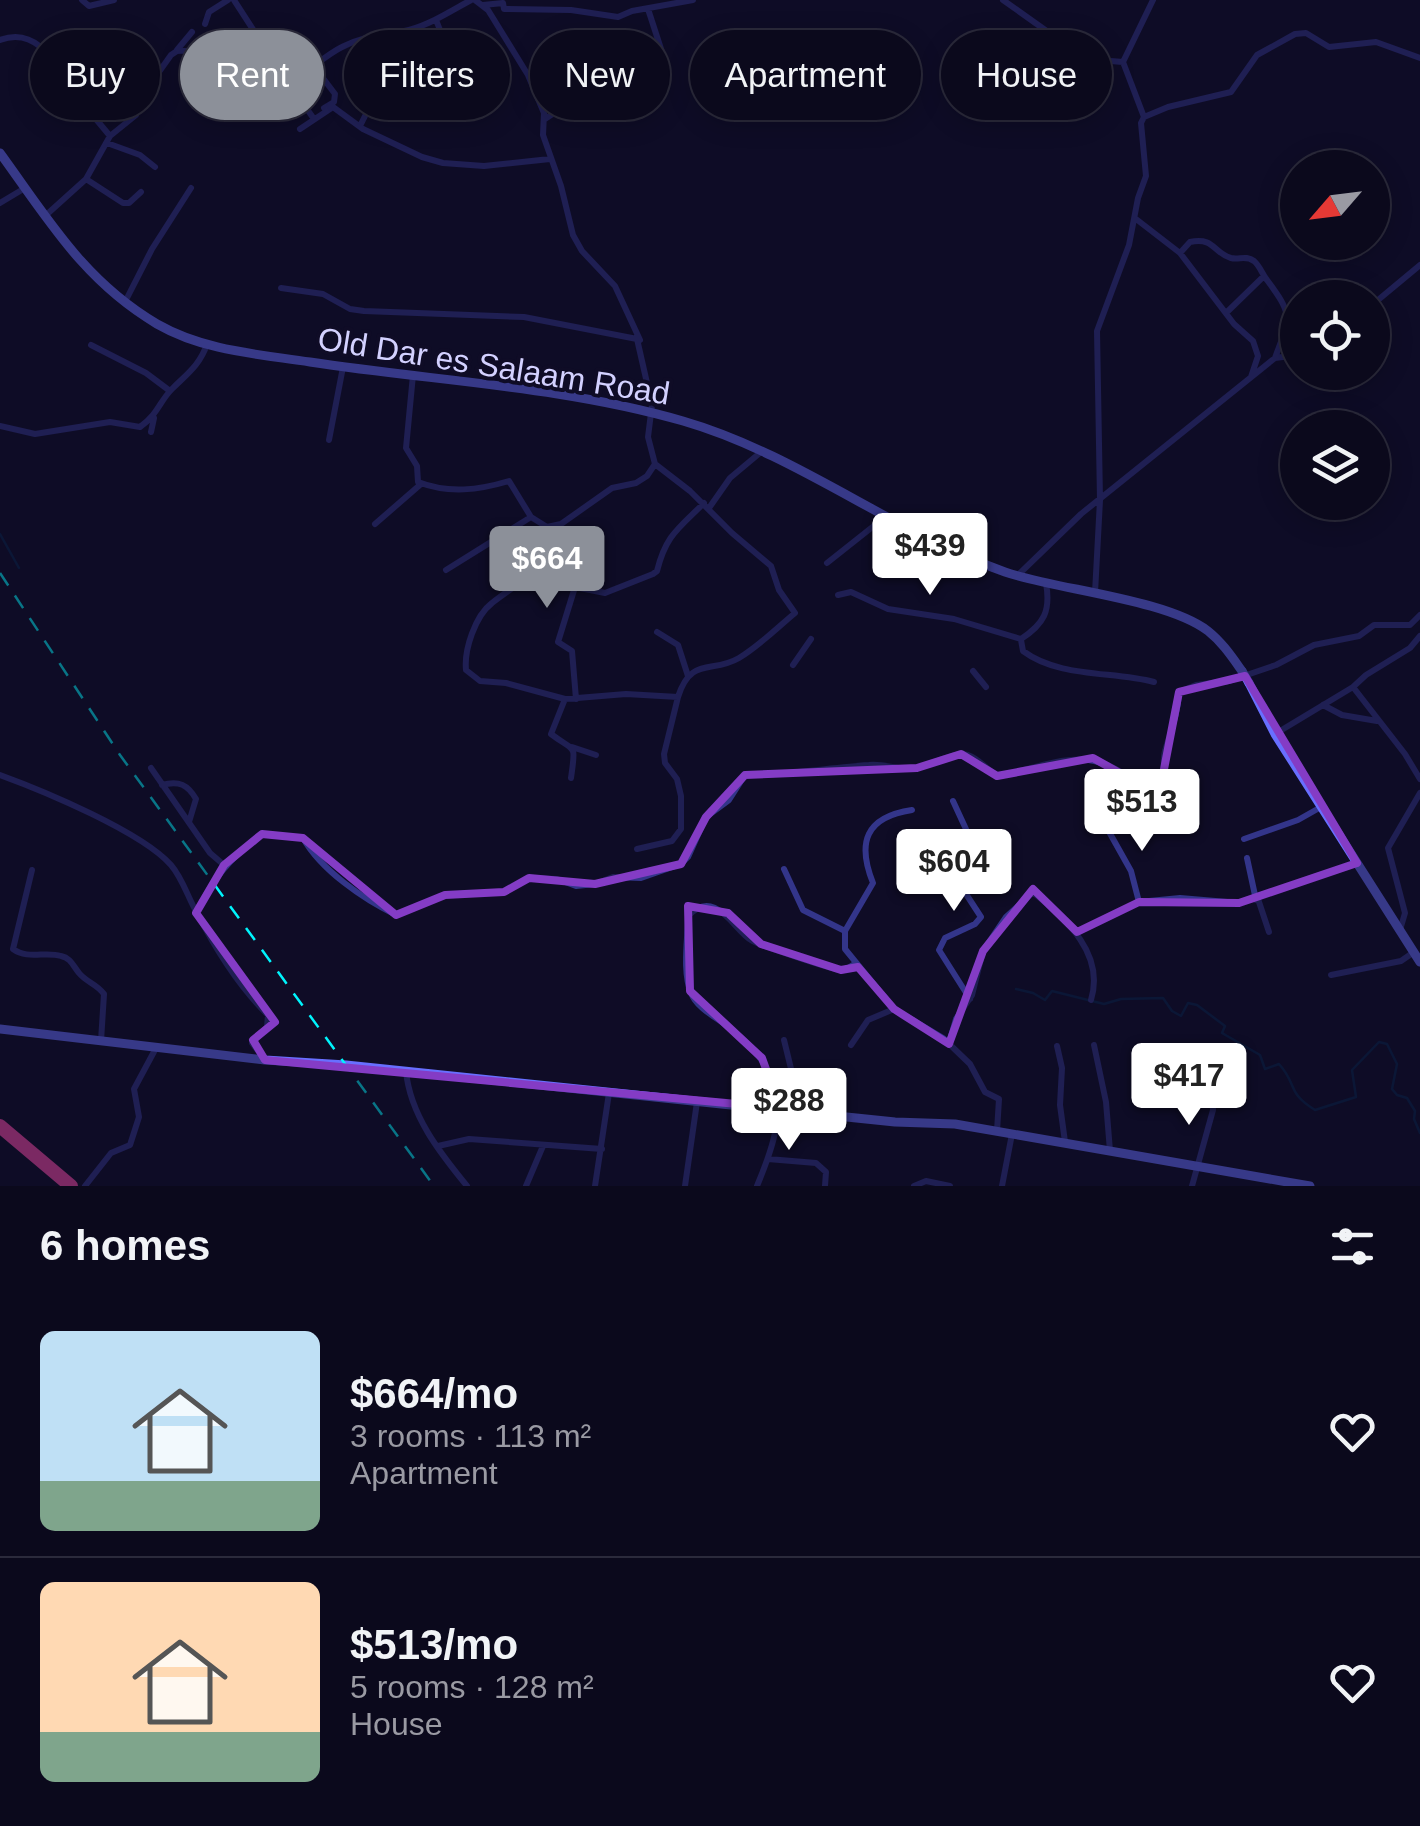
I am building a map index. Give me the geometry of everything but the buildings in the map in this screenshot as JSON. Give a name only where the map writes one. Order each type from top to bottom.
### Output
[{"type":"highway","points":[[0,1126],[72,1186]]},
{"type":"street","points":[[82,0],[88,6],[114,0]]},
{"type":"street","points":[[205,24],[209,12],[231,0],[253,30]]},
{"type":"street","points":[[324,59],[364,36],[406,31],[473,0],[503,4],[504,9],[571,10],[618,16],[694,0]]},
{"type":"street","points":[[1002,0],[1086,59],[1123,62]]},
{"type":"street","points":[[1096,594],[1100,500],[1097,331],[1136,219],[1146,176],[1144,117],[1123,62],[1153,0]]},
{"type":"street","points":[[489,3],[530,81]]},
{"type":"street","points":[[648,9],[655,30]]},
{"type":"street","points":[[360,126],[372,102],[412,73],[443,57],[446,45],[436,20]]},
{"type":"street","points":[[1144,117],[1168,106],[1231,92],[1257,55],[1295,34],[1306,33],[1329,46],[1376,42],[1420,58]]},
{"type":"street","points":[[0,40],[16,36],[39,45],[109,140],[156,166]]},
{"type":"street","points":[[44,216],[86,179],[109,140],[136,115],[139,100],[170,55],[180,48]]},
{"type":"street","points":[[324,80],[335,94],[334,102],[324,108]]},
{"type":"street","points":[[324,113],[333,108],[422,157],[443,163],[484,166],[550,159]]},
{"type":"street","points":[[300,129],[313,120]]},
{"type":"street","points":[[544,120],[543,135],[561,186],[572,235],[582,252],[615,286],[640,340],[650,393],[648,437],[655,464],[772,566],[794,613],[738,658],[727,664],[708,665],[688,676],[678,697],[664,754],[667,768],[679,786],[681,829],[672,840],[637,848]]},
{"type":"street","name":"Old Dar es Salaam Road","points":[[0,153],[76,258],[155,323],[230,351],[512,388],[651,412],[703,428],[761,452],[918,534],[1017,576],[1191,621],[1220,642],[1242,671],[1275,734]]},
{"type":"street","points":[[86,179],[124,203],[141,192]]},
{"type":"street","points":[[0,204],[25,188]]},
{"type":"street","points":[[126,300],[152,249],[191,188]]},
{"type":"street","points":[[1136,219],[1180,253],[1257,348],[1251,378]]},
{"type":"street","points":[[1017,576],[1100,500],[1275,358],[1285,331],[1286,312],[1279,294],[1252,260],[1230,258],[1209,242],[1190,242],[1180,253]]},
{"type":"street","points":[[1390,289],[1420,264]]},
{"type":"street","points":[[1226,313],[1264,276]]},
{"type":"street","points":[[281,288],[323,294],[350,309],[364,311],[524,317],[638,339]]},
{"type":"street","points":[[150,432],[154,416],[170,390],[200,362],[206,344]]},
{"type":"street","points":[[91,345],[170,390]]},
{"type":"street","points":[[1275,358],[1280,357]]},
{"type":"street","points":[[329,440],[343,367]]},
{"type":"street","points":[[413,374],[406,448],[416,462],[417,480],[421,484],[471,490],[490,489],[509,481],[531,516],[548,527],[561,524],[612,488],[636,483],[655,464]]},
{"type":"street","points":[[0,426],[35,434],[110,422],[140,427],[154,416]]},
{"type":"street","points":[[575,587],[605,593],[653,574],[666,542],[761,452]]},
{"type":"street","points":[[375,524],[421,484]]},
{"type":"street","points":[[446,570],[531,516]]},
{"type":"street","points":[[827,563],[886,516]]},
{"type":"street","points":[[548,527],[548,546],[528,580],[485,609],[468,644],[466,670],[480,682],[506,683],[566,699],[626,694],[678,697]]},
{"type":"street","points":[[548,546],[574,572],[575,587],[558,642],[572,652],[576,699]]},
{"type":"street","points":[[1046,584],[1050,602]]},
{"type":"street","points":[[1021,639],[1038,624],[1060,586]]},
{"type":"street","points":[[838,595],[851,592],[888,609],[954,619],[1021,639]]},
{"type":"street","points":[[196,913],[211,880],[262,834],[303,838],[310,851],[360,892],[396,915],[445,895],[504,892],[528,878],[557,879],[576,886],[613,877],[641,878],[681,864],[694,846],[706,817],[729,800],[745,774],[792,774],[874,764],[918,768],[961,754],[972,756],[1000,776],[1072,759],[1093,758],[1151,793],[1160,793],[1166,782],[1166,750],[1176,721],[1179,692],[1245,676],[1314,646],[1359,636],[1374,625],[1410,625],[1420,615]]},
{"type":"street","points":[[657,632],[678,645],[688,676]]},
{"type":"street","points":[[1331,975],[1417,957],[1275,734],[1352,688],[1410,648],[1420,636]]},
{"type":"street","points":[[793,664],[811,638]]},
{"type":"street","points":[[1021,639],[1023,651],[1034,659],[1094,674],[1128,675],[1154,682]]},
{"type":"street","points":[[973,672],[986,687]]},
{"type":"street","points":[[1352,688],[1420,779]]},
{"type":"street","points":[[566,699],[551,734],[586,754],[596,755]]},
{"type":"street","points":[[1323,705],[1352,718],[1378,721]]},
{"type":"street","points":[[571,746],[571,778]]},
{"type":"street","points":[[151,768],[210,853],[224,865]]},
{"type":"street","points":[[0,775],[82,810],[146,844],[174,868],[196,913],[240,984],[268,1015],[267,1027],[252,1044],[264,1060]]},
{"type":"street","points":[[162,785],[178,782],[190,788],[196,799],[189,823]]},
{"type":"street","points":[[1400,930],[1405,913],[1388,848],[1420,793]]},
{"type":"street","points":[[954,801],[971,840],[956,863],[956,877],[981,917],[945,938],[939,950],[970,998]]},
{"type":"street","points":[[1244,840],[1298,820],[1322,806]]},
{"type":"street","points":[[912,810],[882,818],[873,826],[864,861],[873,883],[845,931],[845,949],[894,1009],[949,1044],[970,1064],[985,1092],[999,1100],[997,1131]]},
{"type":"street","points":[[1103,820],[1131,871],[1139,902]]},
{"type":"street","points":[[1247,858],[1269,932]]},
{"type":"street","points":[[1076,932],[1139,902],[1166,898],[1231,903],[1257,899],[1357,864]]},
{"type":"street","points":[[784,869],[803,910],[845,931]]},
{"type":"street","points":[[12,946],[32,870]]},
{"type":"street","points":[[949,1044],[951,1028],[970,998],[982,951],[1006,917],[1028,896],[1035,894],[1076,932],[1094,970],[1091,1000]]},
{"type":"street","points":[[758,1186],[780,1108],[778,1089],[762,1058],[700,1006],[690,991],[688,916],[700,908],[716,909],[730,916],[746,936],[760,944],[840,970],[855,964]]},
{"type":"street","points":[[0,944],[12,946],[21,955],[62,956],[72,962],[81,977],[98,985],[104,994],[101,1040]]},
{"type":"street","points":[[852,1045],[868,1020],[894,1009]]},
{"type":"street","points":[[0,1028],[264,1060],[896,1122],[955,1124],[1274,1183],[1310,1186]]},
{"type":"street","points":[[784,1040],[795,1085],[796,1110]]},
{"type":"street","points":[[1094,1045],[1106,1102],[1110,1151]]},
{"type":"street","points":[[1056,1046],[1062,1068],[1060,1105],[1065,1144]]},
{"type":"street","points":[[85,1186],[110,1153],[130,1145],[140,1117],[134,1089],[156,1047]]},
{"type":"street","points":[[406,1071],[414,1108],[468,1186]]},
{"type":"street","points":[[1192,1186],[1213,1110],[1211,1088]]},
{"type":"street","points":[[595,1186],[609,1092]]},
{"type":"street","points":[[685,1186],[697,1101]]},
{"type":"street","points":[[1002,1186],[1012,1134]]},
{"type":"street","points":[[438,1146],[469,1139],[602,1149]]},
{"type":"street","points":[[526,1186],[542,1146]]},
{"type":"street","points":[[768,1159],[816,1163],[826,1172],[825,1186]]},
{"type":"street","points":[[914,1186],[926,1182],[950,1186]]},
{"type":"highlighted area","points":[[1245,676],[1357,863],[1239,903],[1139,902],[1077,932],[1033,889],[983,951],[949,1044],[894,1009],[858,967],[841,970],[761,944],[728,913],[688,906],[690,991],[762,1058],[780,1108],[265,1060],[253,1040],[275,1022],[196,913],[224,865],[262,834],[303,838],[396,915],[445,895],[504,892],[529,878],[595,884],[681,864],[706,817],[745,775],[917,768],[961,754],[997,776],[1093,758],[1159,795],[1179,692]]},
{"type":"waterway","points":[[0,534],[19,568]]},
{"type":"waterway","points":[[1016,989],[1045,1000],[1052,991],[1104,1004],[1121,999],[1163,998],[1181,1016],[1188,1003],[1197,1005],[1225,1026],[1222,1033],[1260,1055],[1265,1069],[1279,1064],[1296,1093],[1315,1110],[1356,1097],[1352,1070],[1379,1042],[1387,1044],[1397,1064],[1392,1089],[1407,1098],[1420,1133]]},
{"type":"railway","points":[[0,573],[120,755],[434,1186]]}]
